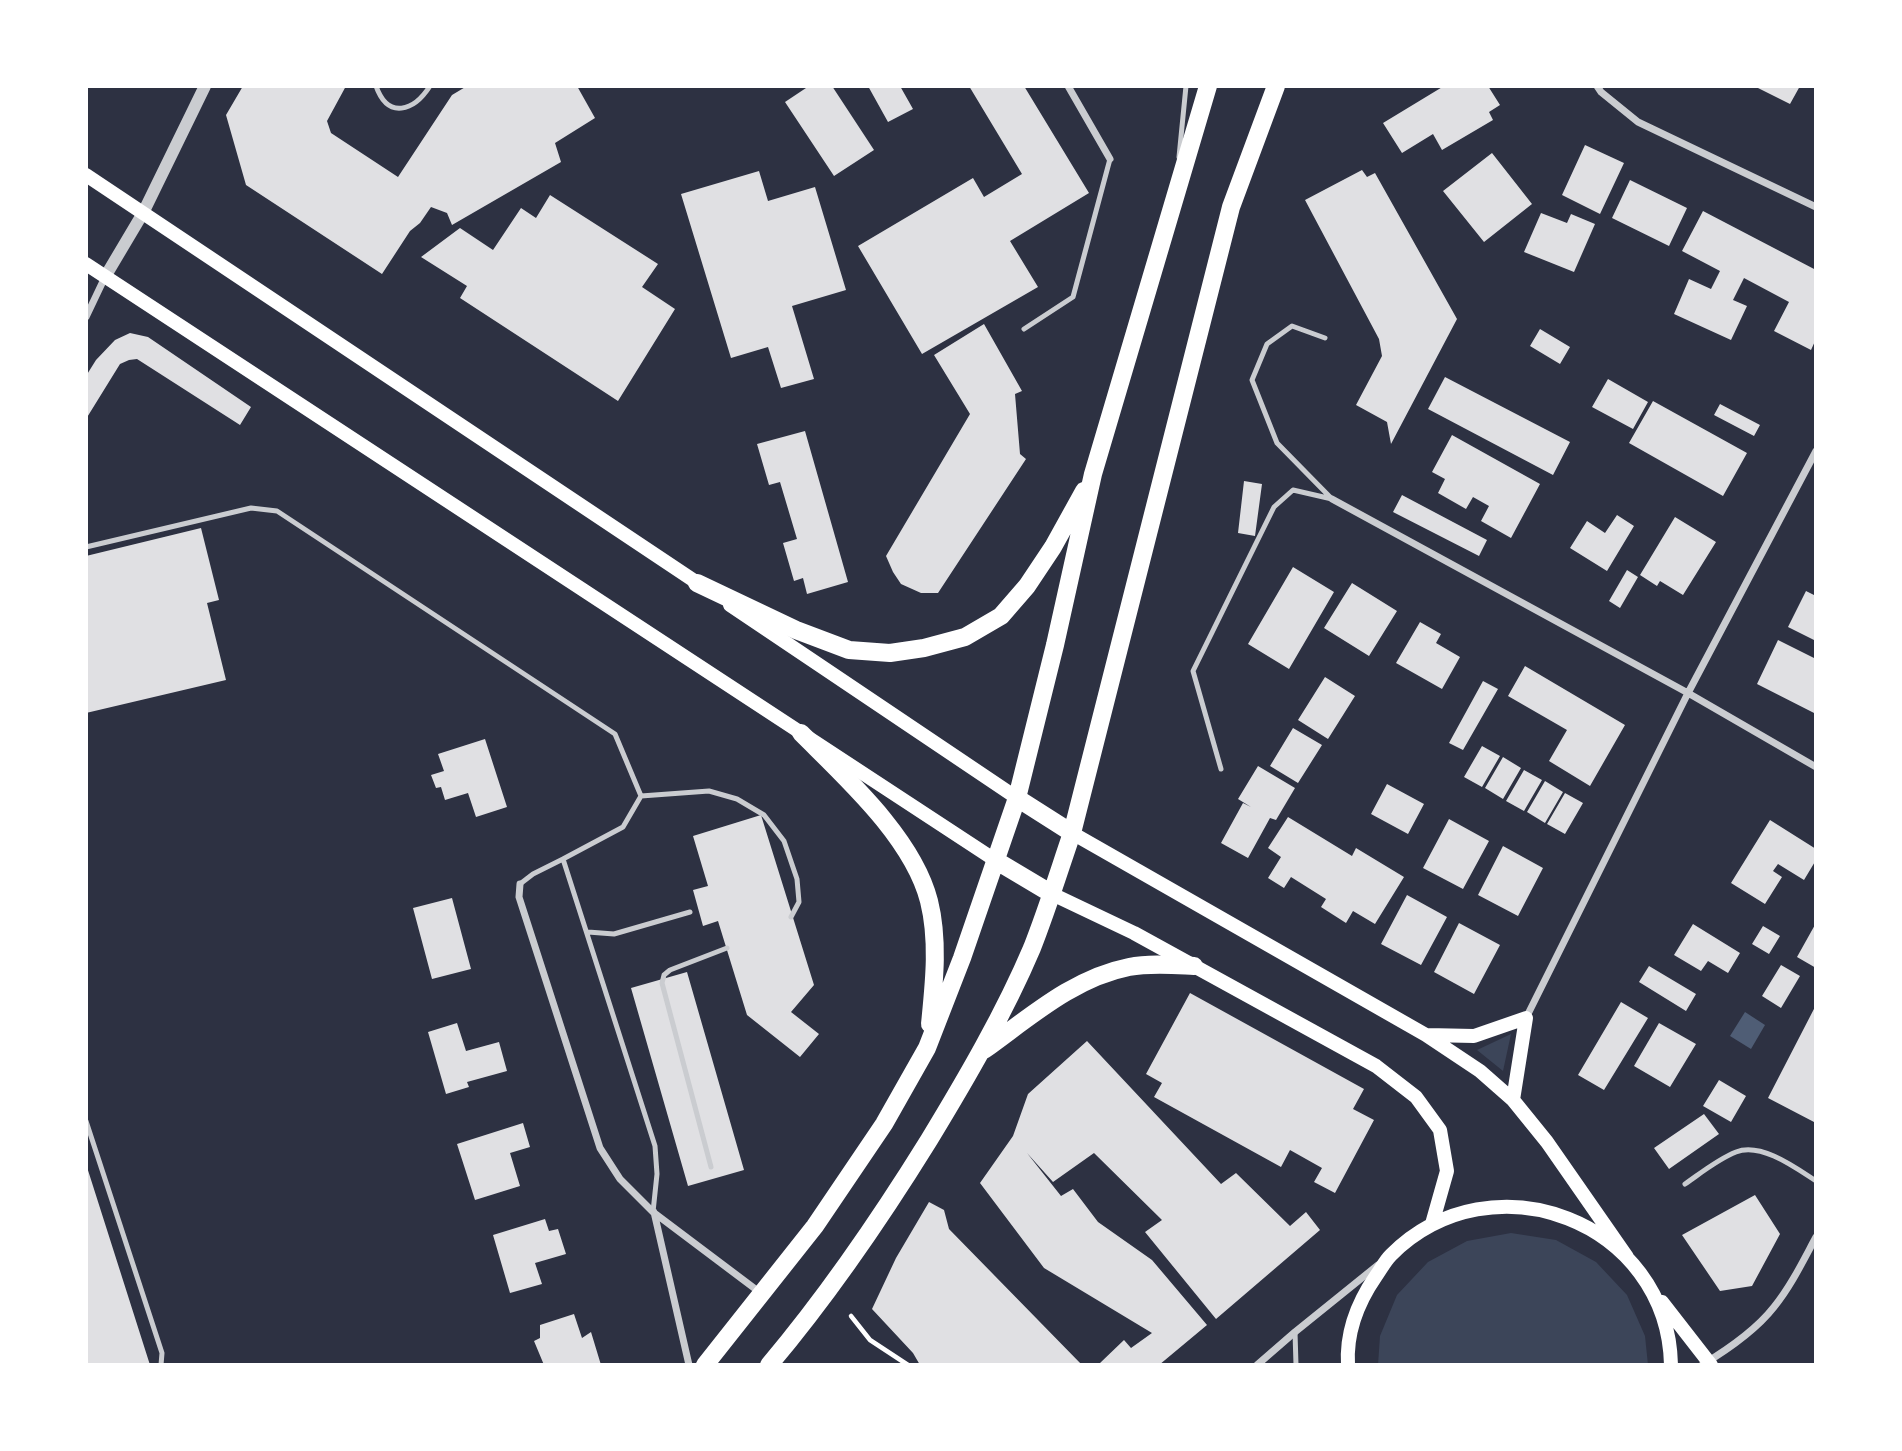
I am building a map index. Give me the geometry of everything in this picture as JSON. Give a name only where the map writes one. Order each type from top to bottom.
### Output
[{"type":"main road","points":[[705,1365],[815,1226],[869,1146],[927,1048],[962,958],[1017,798],[1093,474],[1208,86]]},
{"type":"main road","points":[[769,1365],[846,1267],[890,1202],[980,1053],[1031,950],[1072,833],[1231,207],[1276,86]]},
{"type":"main road","points":[[86,175],[1017,798],[1072,833],[1426,1035],[1480,1071],[1513,1100],[1547,1142],[1627,1257],[1707,1364]]},
{"type":"main road","points":[[86,264],[995,860],[1052,894],[1194,965],[1376,1066],[1416,1097],[1440,1130],[1447,1171],[1432,1224]]},
{"type":"main road","points":[[698,583],[796,630],[849,650],[890,653],[965,637],[1001,615],[1027,586],[1093,474]]},
{"type":"main road","points":[[801,733],[867,799],[907,852],[929,901],[936,966],[927,1048]]},
{"type":"main road","points":[[980,1053],[1051,1002],[1097,976],[1130,967],[1194,965]]},
{"type":"main road","points":[[1426,1035],[1474,1036],[1526,1018],[1513,1100]]},
{"type":"main road","points":[[1348,1365],[1347,1347],[1361,1298],[1391,1255],[1432,1224],[1471,1210],[1514,1205],[1555,1213],[1594,1230],[1627,1257]]},
{"type":"main road","points":[[1648,1284],[1663,1316],[1671,1350],[1671,1365]]},
{"type":"street","points":[[86,317],[105,277],[143,213],[205,86]]},
{"type":"street","points":[[1068,86],[1111,159]]},
{"type":"street","points":[[1597,86],[1638,122],[1816,207]]},
{"type":"street","points":[[1526,1018],[1688,693],[1816,451]]},
{"type":"street","points":[[1332,499],[1688,693],[1816,767]]},
{"type":"street","points":[[520,884],[519,897],[600,1148],[620,1179],[653,1212],[762,1294]]},
{"type":"street","points":[[653,1212],[689,1365]]},
{"type":"street","points":[[1707,1364],[1773,1309],[1794,1278],[1816,1237]]},
{"type":"street","points":[[1257,1365],[1391,1255]]},
{"type":"lane","points":[[376,86],[387,103],[397,108],[412,106],[423,97],[430,86]]},
{"type":"lane","points":[[1175,195],[1186,86]]},
{"type":"lane","points":[[1024,329],[1073,297],[1111,159]]},
{"type":"lane","points":[[1325,338],[1292,326],[1267,344],[1252,380],[1277,443],[1332,499]]},
{"type":"lane","points":[[1221,769],[1193,671],[1274,507],[1293,489],[1332,499]]},
{"type":"lane","points":[[86,547],[251,508],[276,511],[615,734],[641,796]]},
{"type":"lane","points":[[641,796],[709,791],[737,799],[764,815],[784,841],[797,879],[799,902],[791,916]]},
{"type":"lane","points":[[520,884],[533,874],[624,827],[641,796]]},
{"type":"lane","points":[[563,859],[655,1146],[657,1174],[653,1212]]},
{"type":"lane","points":[[588,932],[614,934],[690,912]]},
{"type":"lane","points":[[711,1167],[662,983],[664,975],[670,970],[727,948]]},
{"type":"lane","points":[[86,1121],[162,1353],[161,1365]]},
{"type":"lane","points":[[1685,1184],[1739,1151],[1755,1150],[1816,1181]]},
{"type":"lane","points":[[1295,1332],[1296,1365]]},
{"type":"path","points":[[852,1316],[870,1340],[908,1365]]},
{"type":"shaded area","points":[[1745,1012],[1765,1025],[1751,1049],[1730,1036]]},
{"type":"shaded area","points":[[1511,1034],[1503,1071],[1477,1050]]},
{"type":"shaded area","points":[[1511,1233],[1556,1240],[1596,1262],[1627,1295],[1645,1336],[1648,1365],[1378,1365],[1380,1336],[1397,1295],[1428,1262],[1467,1241]]},
{"type":"building","points":[[243,86],[346,86],[327,121],[331,133],[398,177],[452,95],[467,86],[577,86],[595,118],[555,143],[561,162],[452,225],[447,213],[431,207],[420,223],[410,231],[382,274],[246,185],[226,115]]},
{"type":"building","points":[[809,86],[832,86],[874,150],[834,176],[785,102]]},
{"type":"building","points":[[868,86],[900,86],[913,109],[888,122]]},
{"type":"building","points":[[969,86],[1024,86],[1089,193],[1010,241],[1038,287],[922,354],[858,246],[973,178],[984,197],[1022,174]]},
{"type":"building","points":[[1444,86],[1488,86],[1500,105],[1489,112],[1493,120],[1442,150],[1433,134],[1402,153],[1383,123]]},
{"type":"building","points":[[1754,86],[1800,86],[1790,104]]},
{"type":"building","points":[[1585,145],[1624,163],[1600,214],[1562,195]]},
{"type":"building","points":[[1492,153],[1532,204],[1484,242],[1443,191]]},
{"type":"building","points":[[1362,170],[1367,177],[1375,173],[1457,319],[1391,444],[1387,422],[1356,405],[1382,356],[1379,339],[1305,200]]},
{"type":"building","points":[[759,171],[768,201],[815,187],[846,290],[792,306],[814,379],[781,388],[768,347],[731,358],[681,194]]},
{"type":"building","points":[[1630,180],[1687,208],[1669,246],[1612,218]]},
{"type":"building","points":[[550,195],[658,264],[642,287],[675,309],[618,401],[460,298],[467,286],[421,257],[460,228],[493,250],[521,208],[536,218]]},
{"type":"building","points":[[1703,211],[1816,270],[1816,339],[1811,350],[1774,331],[1789,302],[1744,278],[1733,300],[1747,306],[1731,340],[1674,314],[1689,279],[1711,289],[1720,271],[1682,251]]},
{"type":"building","points":[[1541,213],[1567,223],[1571,214],[1595,224],[1574,272],[1524,252]]},
{"type":"building","points":[[984,324],[1022,391],[1015,394],[1020,454],[1026,459],[938,593],[921,593],[901,584],[886,556],[970,414],[934,355]]},
{"type":"building","points":[[1540,329],[1570,347],[1560,364],[1530,346]]},
{"type":"building","points":[[130,333],[148,337],[251,407],[240,425],[137,359],[120,364],[86,419],[86,376],[96,360],[115,340]]},
{"type":"building","points":[[1445,377],[1570,442],[1553,475],[1428,409]]},
{"type":"building","points":[[1608,379],[1648,402],[1633,429],[1592,407]]},
{"type":"building","points":[[1653,401],[1747,453],[1723,496],[1629,443]]},
{"type":"building","points":[[1720,404],[1760,425],[1754,436],[1714,415]]},
{"type":"building","points":[[805,431],[848,582],[807,594],[803,578],[794,581],[783,543],[797,539],[780,482],[769,485],[757,444]]},
{"type":"building","points":[[1452,435],[1540,484],[1511,538],[1481,521],[1489,506],[1473,497],[1466,509],[1438,493],[1445,479],[1432,472]]},
{"type":"building","points":[[1244,481],[1262,484],[1255,536],[1238,533]]},
{"type":"building","points":[[1402,495],[1487,540],[1479,556],[1393,512]]},
{"type":"building","points":[[1617,515],[1634,526],[1607,571],[1570,548],[1587,521],[1605,533]]},
{"type":"building","points":[[1675,517],[1716,542],[1683,595],[1660,581],[1657,586],[1640,575]]},
{"type":"building","points":[[201,528],[219,600],[207,603],[226,680],[86,713],[86,556]]},
{"type":"building","points":[[1293,567],[1334,592],[1289,669],[1248,644]]},
{"type":"building","points":[[1627,570],[1638,577],[1620,608],[1609,601]]},
{"type":"building","points":[[1352,583],[1397,611],[1369,656],[1324,628]]},
{"type":"building","points":[[1806,591],[1816,596],[1816,641],[1788,627]]},
{"type":"building","points":[[1420,622],[1441,634],[1436,643],[1460,657],[1442,689],[1396,663]]},
{"type":"building","points":[[1778,640],[1816,659],[1816,714],[1757,684]]},
{"type":"building","points":[[1525,666],[1625,725],[1590,786],[1549,761],[1567,730],[1508,696]]},
{"type":"building","points":[[1325,677],[1355,696],[1328,739],[1298,720]]},
{"type":"building","points":[[1483,681],[1498,689],[1463,750],[1449,743]]},
{"type":"building","points":[[1293,728],[1322,745],[1298,783],[1270,766]]},
{"type":"building","points":[[485,739],[507,807],[476,817],[468,793],[445,800],[441,787],[436,788],[431,775],[444,771],[438,754]]},
{"type":"building","points":[[1482,746],[1500,756],[1482,787],[1464,777]]},
{"type":"building","points":[[1503,757],[1521,768],[1503,799],[1485,788]]},
{"type":"building","points":[[1258,766],[1295,788],[1276,820],[1270,818],[1248,858],[1221,843],[1243,803],[1251,807],[1238,799]]},
{"type":"building","points":[[1524,770],[1542,780],[1524,811],[1506,801]]},
{"type":"building","points":[[1545,781],[1563,792],[1545,823],[1527,812]]},
{"type":"building","points":[[1387,784],[1424,804],[1408,834],[1371,814]]},
{"type":"building","points":[[1565,793],[1583,803],[1565,834],[1547,824]]},
{"type":"building","points":[[761,815],[814,985],[791,1012],[819,1034],[800,1057],[747,1015],[718,921],[703,926],[693,890],[708,886],[693,836]]},
{"type":"building","points":[[1288,817],[1352,856],[1356,848],[1404,877],[1375,924],[1353,911],[1346,923],[1321,907],[1326,899],[1291,877],[1284,888],[1268,878],[1281,857],[1268,848]]},
{"type":"building","points":[[1449,819],[1489,841],[1463,889],[1423,868]]},
{"type":"building","points":[[1770,820],[1816,849],[1816,860],[1804,880],[1778,864],[1773,871],[1782,877],[1765,904],[1731,883]]},
{"type":"building","points":[[1503,846],[1543,868],[1518,916],[1478,895]]},
{"type":"building","points":[[1407,895],[1447,917],[1421,965],[1381,944]]},
{"type":"building","points":[[452,898],[471,969],[432,979],[413,908]]},
{"type":"building","points":[[1459,923],[1500,945],[1474,994],[1434,972]]},
{"type":"building","points":[[1816,923],[1816,968],[1797,957]]},
{"type":"building","points":[[1693,924],[1740,953],[1728,973],[1708,961],[1701,971],[1674,955]]},
{"type":"building","points":[[1763,926],[1780,936],[1769,954],[1752,944]]},
{"type":"building","points":[[1781,965],[1800,976],[1781,1008],[1762,996]]},
{"type":"building","points":[[1649,966],[1696,994],[1686,1011],[1639,982]]},
{"type":"building","points":[[687,972],[744,1170],[688,1186],[631,988]]},
{"type":"building","points":[[1190,993],[1364,1089],[1353,1109],[1374,1120],[1335,1193],[1314,1182],[1322,1168],[1290,1150],[1281,1167],[1154,1097],[1162,1083],[1146,1074]]},
{"type":"building","points":[[1621,1002],[1648,1018],[1604,1090],[1578,1075]]},
{"type":"building","points":[[1816,1005],[1816,1117],[1814,1122],[1768,1098]]},
{"type":"building","points":[[457,1023],[466,1051],[499,1042],[507,1071],[467,1082],[469,1087],[446,1094],[428,1032]]},
{"type":"building","points":[[1659,1023],[1696,1044],[1670,1087],[1634,1066]]},
{"type":"building","points":[[1087,1041],[1221,1184],[1236,1173],[1290,1226],[1306,1212],[1320,1230],[1216,1319],[1145,1232],[1162,1220],[1094,1153],[1053,1182],[1027,1153],[1061,1196],[1073,1189],[1098,1222],[1152,1260],[1207,1325],[1159,1365],[1100,1363],[1124,1340],[1131,1348],[1152,1333],[1044,1268],[980,1183],[1013,1136],[1028,1094]]},
{"type":"building","points":[[1719,1080],[1746,1096],[1731,1122],[1703,1106]]},
{"type":"building","points":[[1704,1114],[1719,1134],[1669,1169],[1654,1148]]},
{"type":"building","points":[[523,1123],[530,1147],[510,1153],[520,1186],[475,1200],[457,1144]]},
{"type":"building","points":[[86,1164],[150,1365],[86,1365]]},
{"type":"building","points":[[1755,1195],[1780,1234],[1752,1286],[1720,1291],[1682,1235]]},
{"type":"building","points":[[929,1202],[944,1210],[949,1229],[1082,1365],[920,1365],[913,1353],[872,1309],[896,1258]]},
{"type":"building","points":[[545,1219],[549,1231],[558,1229],[566,1254],[535,1263],[542,1284],[510,1293],[493,1235]]},
{"type":"building","points":[[574,1314],[582,1338],[591,1332],[601,1365],[544,1365],[534,1341],[540,1338],[540,1325]]}]
